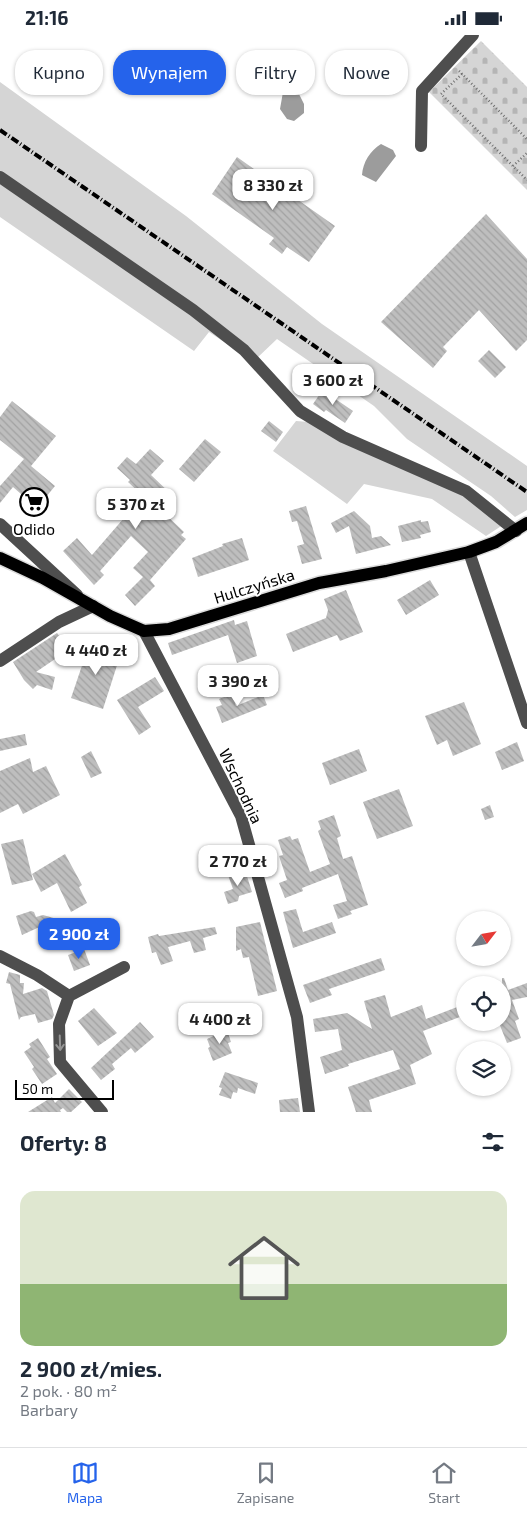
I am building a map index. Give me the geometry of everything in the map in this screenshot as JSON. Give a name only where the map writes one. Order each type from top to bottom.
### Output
[{"type":"main road","name":"Hulczyńska","points":[[144,631],[169,629],[319,583],[386,571],[470,552],[496,542],[527,523]]},
{"type":"main road","points":[[0,558],[43,578],[89,604],[144,631]]},
{"type":"street","points":[[421,145],[422,91],[472,35]]},
{"type":"street","points":[[0,177],[193,310],[244,350],[300,411],[342,437],[466,491],[516,531]]},
{"type":"street","points":[[0,524],[89,604],[0,661]]},
{"type":"street","points":[[470,552],[527,723]]},
{"type":"street","name":"Wschodnia","points":[[144,631],[240,816],[297,1017],[309,1112]]},
{"type":"street","points":[[0,956],[37,975],[69,996]]},
{"type":"street","points":[[102,1112],[60,1062],[59,1024],[69,996],[124,967]]},
{"type":"path","points":[[527,139],[460,73],[441,94],[527,180]]},
{"type":"path","points":[[513,166],[527,153]]},
{"type":"green space","points":[[481,41],[527,87],[527,190],[429,92]]},
{"type":"green space","points":[[0,82],[15,93],[15,95],[18,95],[186,216],[322,324],[527,466],[527,510],[515,517],[491,496],[407,439],[374,406],[277,339],[256,359],[236,350],[209,332],[194,351],[0,217]]},
{"type":"green space","points":[[296,421],[309,422],[375,447],[509,521],[486,536],[432,499],[364,484],[347,504],[273,451]]},
{"type":"shaded area","points":[[282,95],[300,95],[304,104],[304,113],[294,121],[287,119],[280,109]]},
{"type":"shaded area","points":[[381,144],[393,150],[396,156],[376,182],[362,175],[368,157]]},
{"type":"building","points":[[237,157],[335,226],[309,262],[287,247],[282,254],[269,244],[274,238],[212,194]]},
{"type":"building","points":[[486,214],[527,259],[527,340],[516,351],[479,310],[443,347],[447,351],[433,368],[381,322]]},
{"type":"building","points":[[489,350],[506,367],[495,378],[478,361]]},
{"type":"building","points":[[324,388],[335,396],[334,398],[353,411],[345,423],[313,404]]},
{"type":"building","points":[[12,401],[56,436],[31,466],[55,486],[37,508],[13,487],[0,503],[0,486],[24,459],[0,440],[0,417]]},
{"type":"building","points":[[269,421],[283,432],[276,442],[261,431]]},
{"type":"building","points":[[205,439],[221,452],[194,482],[179,469]]},
{"type":"building","points":[[150,449],[164,461],[151,475],[173,496],[161,510],[184,532],[181,535],[186,539],[150,580],[155,586],[135,606],[125,595],[143,577],[133,568],[148,552],[131,536],[100,571],[104,575],[94,585],[63,551],[77,538],[92,555],[143,496],[117,468],[127,457],[136,464]]},
{"type":"building","points":[[306,506],[322,559],[302,564],[297,546],[304,544],[297,521],[292,522],[289,511]]},
{"type":"building","points":[[354,511],[370,526],[372,538],[381,536],[391,545],[356,554],[349,526],[336,533],[331,523]]},
{"type":"building","points":[[421,520],[421,522],[428,521],[431,532],[420,535],[421,538],[402,542],[398,526]]},
{"type":"building","points":[[242,538],[249,560],[198,577],[192,558],[223,546],[222,544]]},
{"type":"building","points":[[430,580],[439,595],[406,615],[397,600]]},
{"type":"building","points":[[346,590],[363,632],[340,641],[337,635],[293,652],[286,634],[326,618],[328,610],[324,599]]},
{"type":"building","points":[[234,620],[235,625],[247,621],[257,656],[237,663],[228,635],[172,655],[168,643]]},
{"type":"building","points":[[57,633],[66,646],[58,651],[61,655],[36,672],[55,677],[52,690],[37,685],[33,689],[24,680],[13,662]]},
{"type":"building","points":[[90,642],[121,653],[103,709],[71,698]]},
{"type":"building","points":[[155,677],[164,691],[138,707],[151,727],[139,735],[117,700]]},
{"type":"building","points":[[232,694],[236,706],[263,695],[267,705],[222,723],[216,707],[222,705],[219,699]]},
{"type":"building","points":[[464,702],[481,744],[453,756],[447,740],[437,745],[425,716]]},
{"type":"building","points":[[25,734],[27,745],[0,751],[0,739]]},
{"type":"building","points":[[517,742],[524,761],[502,770],[495,752]]},
{"type":"building","points":[[359,749],[367,771],[330,785],[322,763]]},
{"type":"building","points":[[91,751],[102,773],[91,778],[81,757]]},
{"type":"building","points":[[30,758],[33,772],[46,766],[60,795],[23,814],[18,804],[0,813],[0,771]]},
{"type":"building","points":[[399,789],[413,826],[377,839],[363,802]]},
{"type":"building","points":[[490,805],[494,817],[485,820],[481,809]]},
{"type":"building","points":[[334,815],[341,836],[337,838],[343,859],[352,856],[368,905],[350,911],[352,914],[338,919],[333,905],[347,901],[338,874],[302,888],[303,891],[285,898],[279,883],[287,880],[279,856],[283,855],[278,840],[290,836],[292,840],[298,838],[310,872],[330,864],[318,831],[321,829],[318,821]]},
{"type":"building","points":[[23,839],[33,880],[12,885],[1,844]]},
{"type":"building","points":[[65,854],[82,885],[79,887],[87,903],[71,912],[57,883],[41,892],[32,874]]},
{"type":"building","points":[[245,870],[252,892],[239,896],[238,901],[228,904],[224,892],[233,889],[228,875]]},
{"type":"building","points":[[296,909],[303,932],[332,922],[336,933],[293,948],[283,912]]},
{"type":"building","points":[[31,911],[34,912],[36,917],[43,915],[57,919],[22,935],[16,916]]},
{"type":"building","points":[[260,922],[277,991],[258,996],[249,957],[243,958],[241,949],[236,951],[236,927]]},
{"type":"building","points":[[215,927],[217,934],[203,938],[206,950],[194,953],[190,941],[168,947],[173,961],[161,965],[156,952],[152,953],[148,937]]},
{"type":"building","points":[[84,949],[90,965],[74,971],[68,955]]},
{"type":"building","points":[[381,958],[385,970],[329,989],[332,995],[310,1003],[303,985]]},
{"type":"building","points":[[9,972],[20,975],[20,983],[24,983],[23,994],[42,988],[47,991],[54,1015],[52,1019],[38,1023],[35,1014],[21,1017],[19,1020],[10,984],[6,983]]},
{"type":"building","points":[[527,983],[527,997],[512,1000],[519,1019],[515,1021],[521,1038],[511,1042],[506,1041],[502,1031],[511,1031],[511,989]]},
{"type":"building","points":[[385,995],[391,1017],[422,1005],[426,1019],[456,1007],[456,1018],[423,1031],[432,1054],[410,1065],[416,1084],[369,1100],[372,1112],[356,1112],[348,1087],[400,1069],[393,1050],[348,1064],[349,1066],[325,1074],[320,1057],[342,1050],[338,1029],[315,1032],[313,1019],[347,1013],[372,1029],[364,1001]]},
{"type":"building","points":[[94,1008],[117,1033],[98,1046],[78,1021]]},
{"type":"building","points":[[140,1022],[154,1037],[135,1053],[131,1048],[112,1064],[115,1069],[101,1080],[91,1068]]},
{"type":"building","points":[[226,1027],[231,1042],[228,1043],[232,1053],[213,1061],[207,1039],[218,1034],[216,1031]]},
{"type":"building","points":[[38,1038],[50,1057],[47,1059],[57,1074],[42,1084],[24,1052],[31,1047],[29,1044]]},
{"type":"building","points":[[225,1072],[258,1083],[255,1094],[238,1088],[237,1093],[233,1092],[231,1099],[219,1095],[222,1088],[219,1087]]},
{"type":"building","points":[[69,1089],[82,1102],[71,1112],[67,1112],[63,1108],[60,1110],[61,1112],[28,1112],[52,1097],[55,1103]]},
{"type":"building","points":[[298,1098],[300,1112],[280,1112],[279,1100]]},
{"type":"railway","points":[[0,130],[527,492]]},
{"type":"place","name":"Odido","points":[[34,502]]}]
